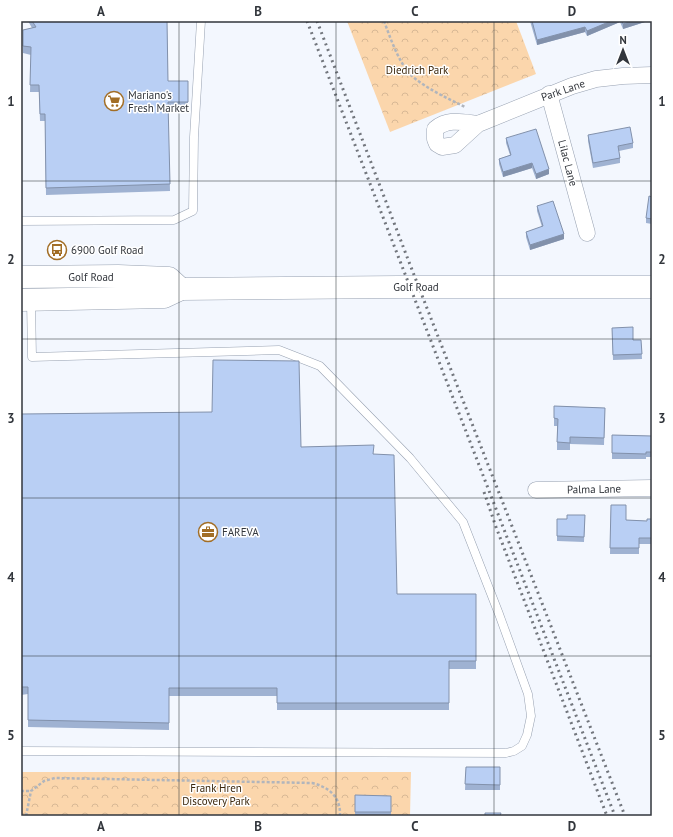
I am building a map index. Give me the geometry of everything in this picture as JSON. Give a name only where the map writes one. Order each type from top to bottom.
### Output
[{"type":"main road","name":"Golf Road","points":[[21,277],[118,276],[169,278],[181,289]]},
{"type":"main road","name":"Golf Road","points":[[26,300],[164,297],[181,289],[652,287]]},
{"type":"street","name":"Park Lane","points":[[483,122],[550,94],[596,79],[652,75]]},
{"type":"street","name":"Lilac Lane","points":[[550,94],[587,233]]},
{"type":"street","name":"Palma Lane","points":[[536,490],[652,488]]},
{"type":"lane","points":[[21,221],[174,220],[193,211],[194,137],[201,21]]},
{"type":"lane","points":[[21,751],[506,753],[514,751],[522,746],[527,735],[531,716],[528,694],[463,522],[410,458],[320,366],[279,350],[32,356],[26,300]]},
{"type":"path","points":[[384,21],[401,61],[411,75],[483,122]]},
{"type":"path","points":[[21,791],[30,791],[44,781],[55,778],[312,783],[322,785],[335,796],[338,802],[340,816]]},
{"type":"path","points":[[26,816],[30,791]]},
{"type":"green space","name":"Diedrich Park","points":[[347,21],[516,21],[536,74],[390,132]]},
{"type":"green space","name":"Frank Hren Discovery Park","points":[[21,772],[411,772],[410,816],[21,816]]},
{"type":"building","name":"Mariano's Fresh Market","points":[[32,21],[167,21],[168,81],[188,81],[188,102],[168,102],[170,184],[46,188],[45,114],[40,114],[39,85],[30,85],[31,47],[23,46],[23,30],[36,27]]},
{"type":"building","points":[[532,21],[611,21],[587,31],[585,27],[537,40]]},
{"type":"building","points":[[622,21],[632,21],[623,24]]},
{"type":"building","points":[[630,127],[633,143],[618,146],[620,158],[593,163],[588,135]]},
{"type":"building","points":[[536,129],[549,169],[536,174],[532,163],[503,172],[499,159],[511,155],[506,138]]},
{"type":"building","points":[[649,196],[652,197],[652,219],[646,218]]},
{"type":"building","points":[[553,201],[564,234],[530,245],[526,232],[543,226],[537,206]]},
{"type":"building","points":[[633,327],[633,340],[641,340],[642,354],[613,355],[612,328]]},
{"type":"building","name":"FAREVA","points":[[213,360],[299,361],[301,447],[374,445],[373,454],[394,455],[397,594],[476,594],[476,661],[449,661],[449,703],[277,703],[277,688],[169,688],[169,723],[28,720],[28,687],[21,687],[21,414],[212,412]]},
{"type":"building","points":[[554,406],[605,408],[604,438],[570,437],[570,443],[557,442],[558,419],[554,418]]},
{"type":"building","points":[[612,435],[652,436],[652,452],[646,452],[646,454],[612,453]]},
{"type":"building","points":[[611,505],[626,505],[626,520],[647,521],[647,519],[652,519],[652,538],[639,538],[639,548],[610,548]]},
{"type":"building","points":[[567,515],[585,515],[584,537],[557,536],[557,519],[567,519]]},
{"type":"building","points":[[466,767],[500,767],[500,785],[465,784]]},
{"type":"building","points":[[355,795],[391,796],[391,812],[355,812]]},
{"type":"building","points":[[485,813],[501,813],[500,816],[485,816]]},
{"type":"railway","points":[[307,21],[615,816]]},
{"type":"railway","points":[[317,21],[409,262],[625,816]]},
{"type":"railway","points":[[484,492],[496,527],[607,816]]},
{"type":"place","name":"Mariano's Fresh Market","points":[[114,101]]},
{"type":"place","name":"6900 Golf Road","points":[[57,250]]},
{"type":"place","name":"FAREVA","points":[[208,532]]}]
